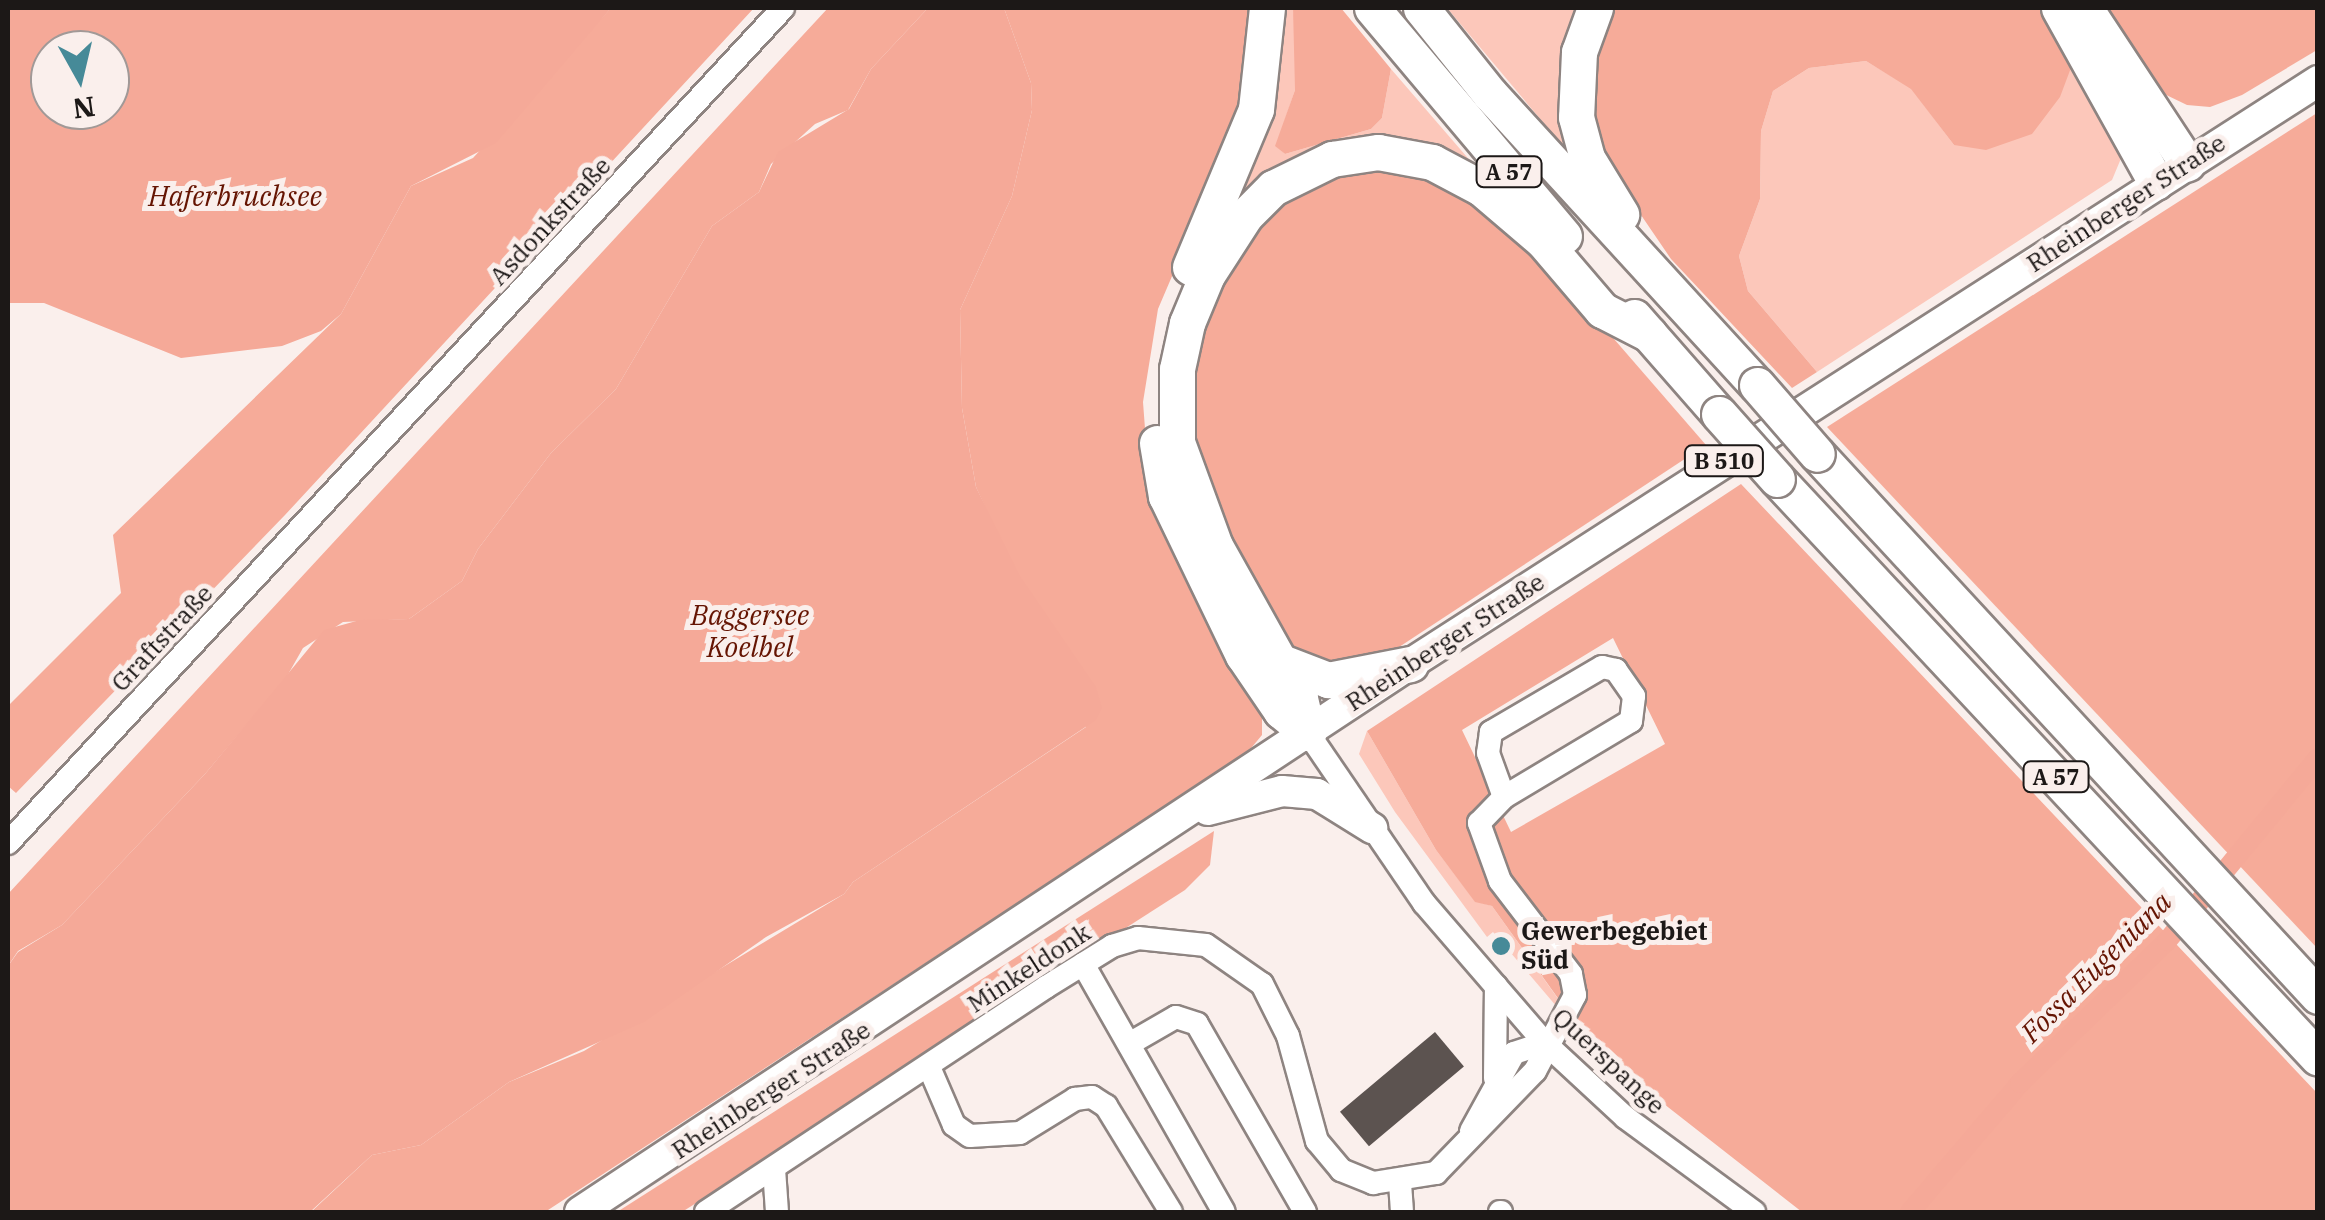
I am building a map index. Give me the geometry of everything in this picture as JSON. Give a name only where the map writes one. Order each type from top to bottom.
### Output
[{"type":"highway","points":[[1267,8],[1256,109],[1164,335],[1157,371],[1157,448],[1166,496],[1243,655],[1281,711],[1308,733]]},
{"type":"highway","name":"A 57","points":[[1372,8],[1776,480],[2318,1058]]},
{"type":"highway","name":"A 57","points":[[1421,8],[1640,260],[2316,995]]},
{"type":"highway","points":[[1595,8],[1579,52],[1576,118],[1587,158],[1633,231],[1640,260]]},
{"type":"highway","points":[[2059,8],[2156,182]]},
{"type":"highway","points":[[2086,8],[2186,163]]},
{"type":"highway","points":[[1308,733],[1300,698],[1190,489],[1174,404],[1187,323],[1207,276],[1245,216],[1273,188],[1312,166],[1354,154],[1432,162],[1481,188],[1543,241],[1602,310],[1649,334]]},
{"type":"highway","points":[[1279,661],[1340,680],[1410,664]]},
{"type":"main road","name":"Rheinberger Straße","points":[[580,1212],[1186,816],[1410,664],[2318,81]]},
{"type":"main road","points":[[1186,816],[1282,791],[1317,794],[1372,828]]},
{"type":"street","name":"Asdonkstraße","points":[[357,471],[782,8]]},
{"type":"street","name":"Graftstraße","points":[[8,843],[357,471]]},
{"type":"street","points":[[1402,1212],[1400,1183],[1436,1174],[1462,1152],[1534,1071],[1545,1042],[1569,1010],[1572,974],[1500,881],[1481,842],[1479,824],[1504,797],[1631,721],[1634,696],[1616,670],[1602,666],[1491,732],[1488,753],[1504,797]]},
{"type":"street","name":"Querspange","points":[[1308,733],[1424,904],[1545,1042],[1626,1118],[1754,1212]]},
{"type":"street","name":"Minkeldonk","points":[[706,1212],[1083,964],[1138,938],[1169,938],[1230,956],[1275,1004],[1308,1121],[1328,1159],[1358,1178],[1400,1183]]},
{"type":"street","points":[[1083,964],[1224,1212]]},
{"type":"street","points":[[1495,1078],[1496,986]]},
{"type":"street","points":[[1129,1044],[1176,1017],[1197,1024],[1305,1212]]},
{"type":"street","points":[[1462,1152],[1495,1078],[1514,1053],[1545,1042]]},
{"type":"street","points":[[929,1068],[954,1125],[970,1136],[1020,1133],[1074,1098],[1092,1097],[1106,1106],[1171,1212]]},
{"type":"street","points":[[774,1169],[777,1212]]},
{"type":"shaded area","points":[[611,8],[754,8],[285,515],[16,793],[8,786],[8,706],[121,593],[113,535],[341,314],[411,186],[473,158]]},
{"type":"shaded area","points":[[828,8],[928,8],[871,69],[848,110],[815,124],[771,164],[759,192],[712,226],[616,389],[551,453],[478,549],[462,581],[409,619],[343,622],[303,648],[286,678],[205,774],[62,925],[18,951],[8,966],[8,894]]},
{"type":"shaded area","points":[[1004,8],[1255,8],[1249,96],[1158,309],[1143,402],[1147,455],[1262,712],[1262,735],[1247,753],[545,1212],[311,1212],[372,1155],[421,1145],[509,1082],[584,1051],[844,894],[853,882],[1086,727],[976,487],[962,408],[960,310],[1012,196],[1032,110],[1031,83]]},
{"type":"shaded area","points":[[1275,8],[1293,8],[1299,55],[1295,90],[1276,146],[1285,154],[1371,129],[1382,118],[1391,69],[1479,171],[1230,223]]},
{"type":"shaded area","points":[[1293,8],[1341,8],[1391,69],[1382,118],[1371,129],[1285,154],[1275,146],[1295,90]]},
{"type":"shaded area","points":[[1447,8],[1586,8],[1578,164]]},
{"type":"shaded area","points":[[1611,8],[2045,8],[2075,57],[2060,97],[2032,134],[1986,150],[1954,145],[1911,89],[1866,61],[1809,68],[1773,91],[1761,131],[1760,199],[1739,256],[1748,291],[1817,372],[1792,388],[1671,259],[1598,152],[1590,120],[1590,61]]},
{"type":"shaded area","points":[[2100,8],[2317,8],[2317,50],[2242,95],[2210,107],[2187,105],[2158,91]]},
{"type":"shaded area","points":[[2075,57],[2122,156],[2112,180],[1817,372],[1748,291],[1739,256],[1760,199],[1761,131],[1773,91],[1809,68],[1866,61],[1911,88],[1954,145]]},
{"type":"shaded area","points":[[2317,113],[2317,948],[1827,427]]},
{"type":"shaded area","points":[[1373,167],[1403,169],[1458,189],[1542,256],[1706,445],[1393,651],[1357,668],[1298,662],[1256,608],[1192,446],[1192,365],[1206,308],[1242,241],[1281,200],[1339,173]]},
{"type":"shaded area","points":[[1741,484],[2317,1093],[2317,1212],[1802,1212],[1595,1050],[1492,906],[1475,902],[1436,850],[1367,731]],"holes":[[[1613,638],[1665,744],[1511,832],[1462,730]]]},
{"type":"shaded area","points":[[1367,731],[1436,850],[1475,901],[1492,906],[1561,1003],[1557,1007],[1493,932],[1487,937],[1395,812],[1359,754]]},
{"type":"shaded area","points":[[1214,831],[1210,865],[1185,890],[682,1212],[617,1212]]},
{"type":"water","name":"Haferbruchsee","points":[[8,8],[611,8],[496,143],[411,186],[341,314],[321,331],[282,346],[181,358],[44,303],[8,303]]},
{"type":"water","name":"Baggersee Koelbel","points":[[928,8],[1004,8],[1031,83],[1032,110],[1012,196],[960,310],[962,408],[976,487],[1020,576],[1096,687],[1102,708],[1096,720],[853,882],[844,894],[766,937],[644,1022],[509,1082],[421,1145],[372,1155],[310,1212],[8,1212],[8,966],[18,952],[62,925],[205,774],[324,630],[360,620],[409,619],[462,581],[478,549],[551,453],[616,389],[712,226],[759,192],[778,152],[849,109],[871,69]]},
{"type":"building","points":[[1435,1032],[1464,1066],[1369,1146],[1340,1112]]},
{"type":"waterway","name":"Fossa Eugeniana","points":[[1910,1212],[2020,1083],[2167,941],[2318,758]]},
{"type":"place","name":"Gewerbegebiet Süd","points":[[1501,946]]}]
